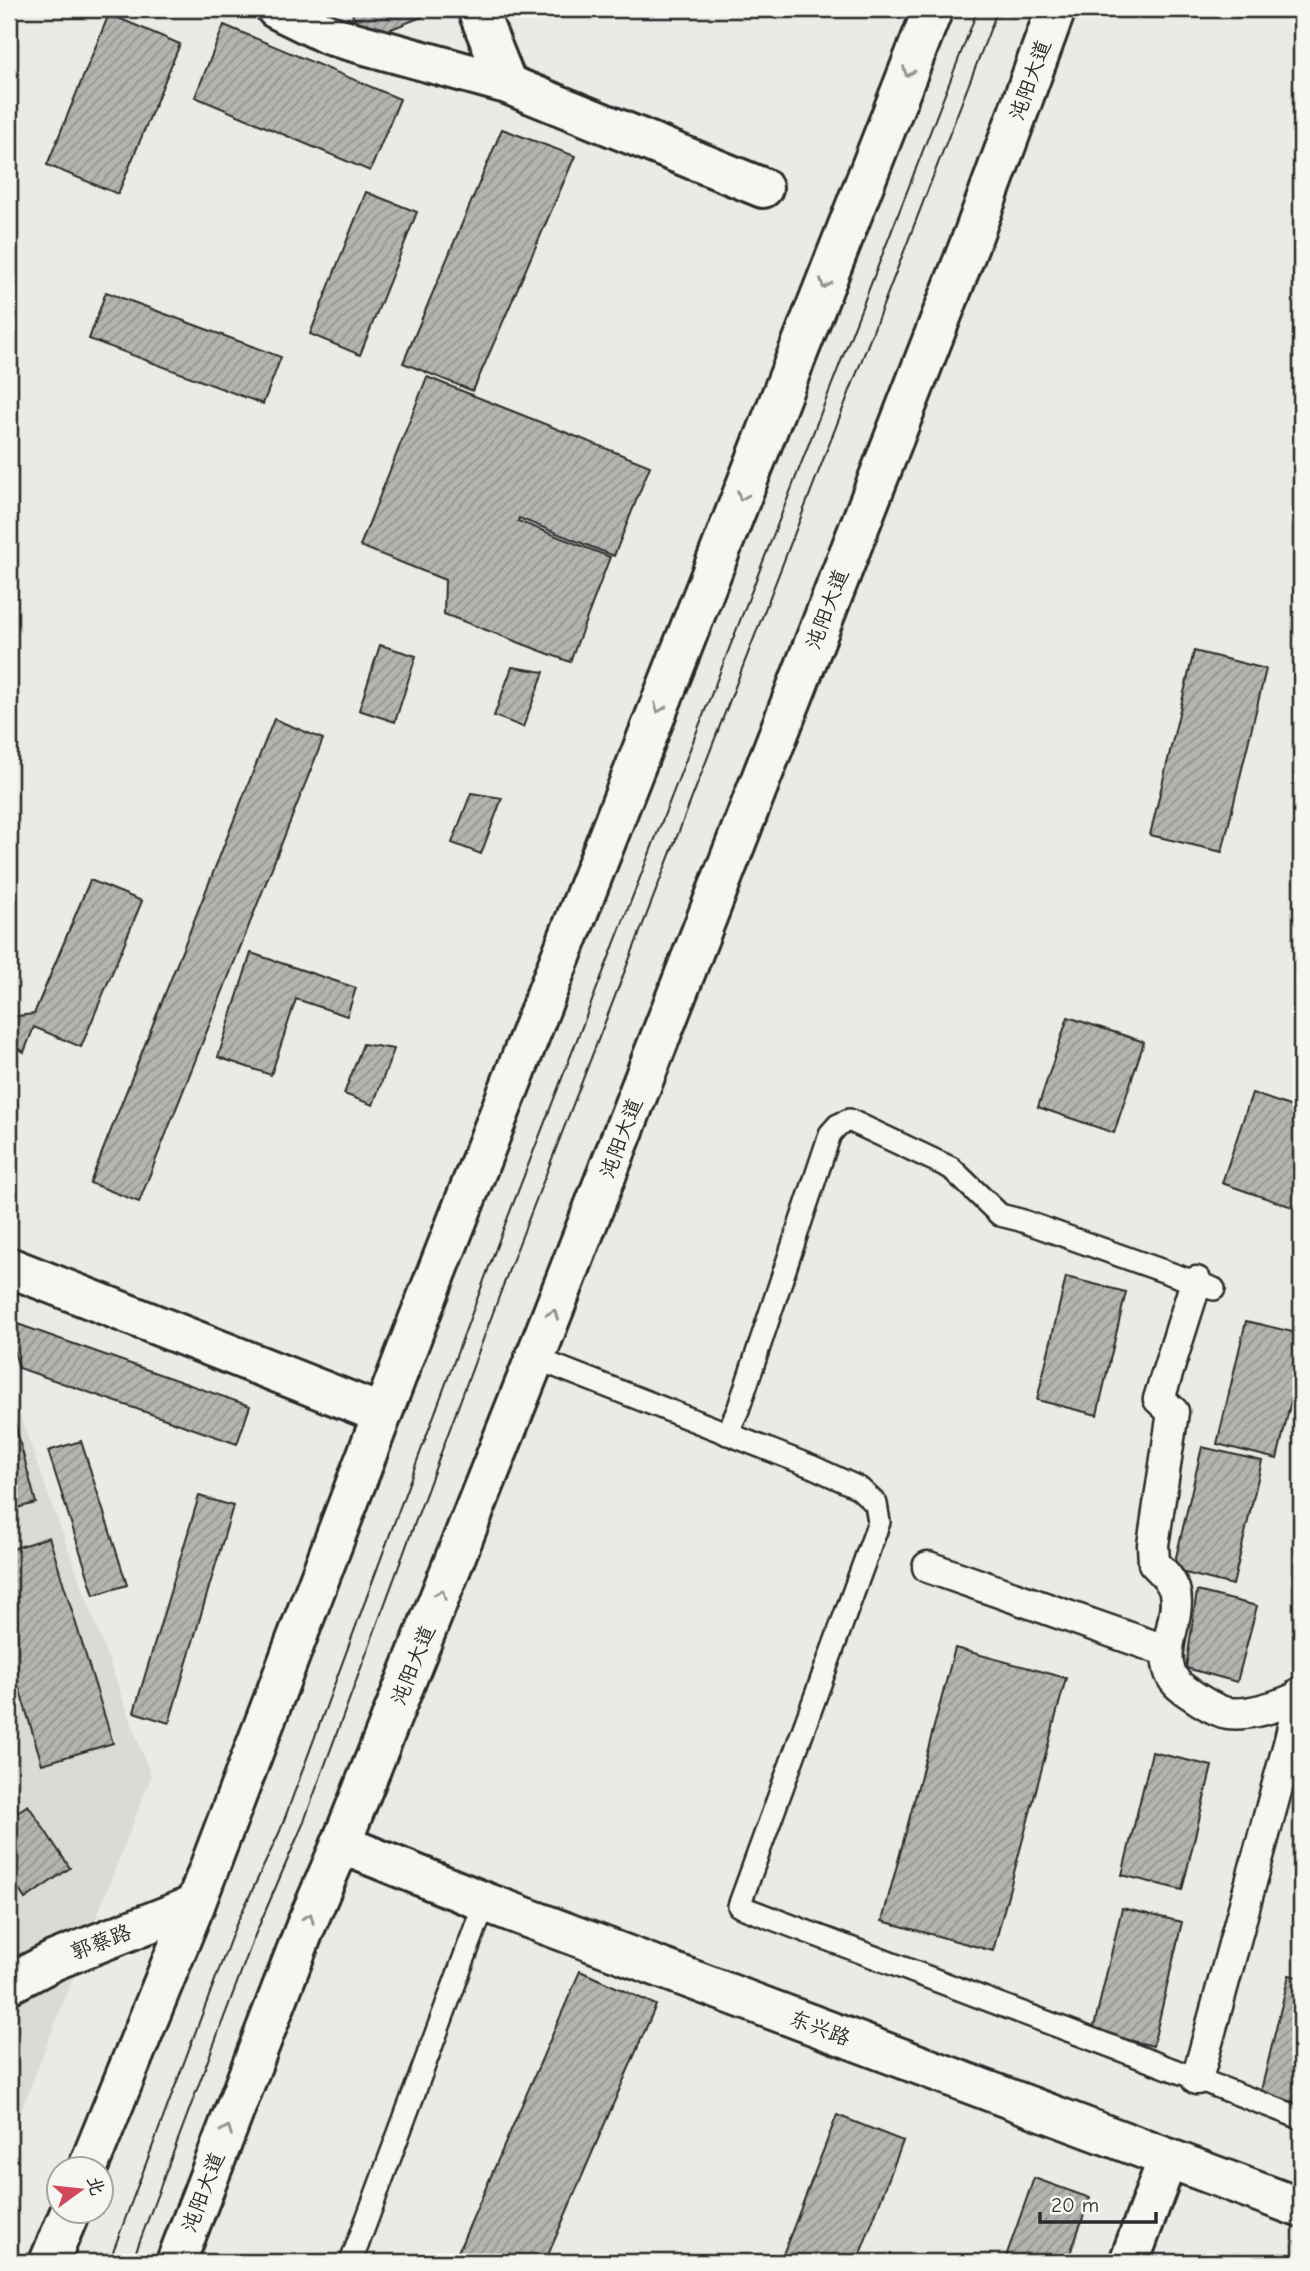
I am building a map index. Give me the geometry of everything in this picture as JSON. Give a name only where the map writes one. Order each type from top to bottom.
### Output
[{"type":"main road","points":[[276,9],[328,35],[507,84],[763,188]]},
{"type":"main road","points":[[477,9],[507,84]]},
{"type":"main road","points":[[92,2156],[195,1905],[382,1414],[933,9]]},
{"type":"main road","name":"沌阳大道","points":[[176,2262],[305,1928],[536,1358],[974,233],[1056,9]]},
{"type":"main road","points":[[9,1267],[382,1414]]},
{"type":"main road","name":"东兴路","points":[[341,1844],[485,1902],[1301,2208]]},
{"type":"main road","name":"郭蔡路","points":[[9,1984],[55,1960],[195,1905]]},
{"type":"main road","points":[[1129,2262],[1168,2158]]},
{"type":"main road","points":[[49,2262],[64,2226]]},
{"type":"street","points":[[1205,1285],[1159,1399],[1173,1412],[1153,1545],[1154,1563],[1167,1576],[1175,1591],[1167,1651],[1169,1670],[1176,1684],[1198,1700],[1224,1713],[1251,1712],[1278,1706],[1301,1695]]},
{"type":"street","points":[[929,1567],[1167,1651]]},
{"type":"street","points":[[1197,2079],[1301,1695]]},
{"type":"lane","points":[[727,1434],[738,1410],[831,1134],[838,1125],[849,1120],[951,1168],[1000,1215],[1205,1285]]},
{"type":"lane","points":[[536,1358],[813,1467],[859,1488],[876,1504],[879,1522],[739,1906],[1301,2119]]},
{"type":"lane","points":[[351,2262],[485,1902]]},
{"type":"shaded area","points":[[9,1386],[151,1777],[9,2142]]},
{"type":"building","points":[[350,9],[419,9],[422,17],[363,40]]},
{"type":"building","points":[[109,14],[180,44],[118,194],[47,165]]},
{"type":"building","points":[[224,25],[400,99],[370,171],[195,97]]},
{"type":"building","points":[[502,129],[575,156],[473,391],[403,363]]},
{"type":"building","points":[[366,192],[417,212],[360,355],[310,334]]},
{"type":"building","points":[[106,292],[281,357],[263,404],[89,339]]},
{"type":"building","points":[[427,377],[650,466],[614,556],[519,518],[518,521],[610,557],[570,662],[444,614],[445,580],[360,546]]},
{"type":"building","points":[[380,645],[416,656],[395,722],[359,710]]},
{"type":"building","points":[[1194,651],[1266,669],[1222,852],[1150,835]]},
{"type":"building","points":[[512,667],[544,672],[523,727],[494,716]]},
{"type":"building","points":[[274,719],[323,739],[139,1202],[90,1183]]},
{"type":"building","points":[[471,793],[502,798],[481,854],[452,843]]},
{"type":"building","points":[[90,880],[142,901],[81,1047],[34,1027],[24,1052],[11,1045],[9,1050],[9,1017],[34,1014]]},
{"type":"building","points":[[251,953],[356,988],[347,1016],[296,999],[271,1075],[218,1057]]},
{"type":"building","points":[[1068,1017],[1144,1042],[1114,1133],[1038,1107]]},
{"type":"building","points":[[363,1044],[394,1049],[373,1105],[344,1094]]},
{"type":"building","points":[[1252,1093],[1301,1110],[1301,1199],[1298,1209],[1222,1183]]},
{"type":"building","points":[[1066,1277],[1126,1292],[1097,1415],[1037,1400]]},
{"type":"building","points":[[9,1321],[250,1406],[237,1444],[19,1368],[9,1335]]},
{"type":"building","points":[[1246,1321],[1301,1334],[1301,1359],[1277,1459],[1217,1444]]},
{"type":"building","points":[[9,1401],[36,1503],[9,1510]]},
{"type":"building","points":[[81,1441],[127,1585],[94,1595],[48,1451]]},
{"type":"building","points":[[1202,1447],[1262,1461],[1233,1585],[1173,1570]]},
{"type":"building","points":[[199,1496],[233,1506],[169,1723],[134,1712]]},
{"type":"building","points":[[49,1537],[113,1743],[42,1764],[9,1654],[9,1550]]},
{"type":"building","points":[[1197,1591],[1257,1606],[1237,1682],[1186,1668]]},
{"type":"building","points":[[955,1648],[1066,1678],[993,1951],[882,1921]]},
{"type":"building","points":[[1152,1752],[1212,1766],[1182,1890],[1122,1875]]},
{"type":"building","points":[[28,1805],[70,1868],[25,1899],[9,1874],[9,1818]]},
{"type":"building","points":[[1122,1908],[1182,1922],[1153,2046],[1093,2031]]},
{"type":"building","points":[[580,1971],[656,2005],[545,2262],[483,2262],[458,2252]]},
{"type":"building","points":[[1289,1975],[1301,1978],[1301,2109],[1259,2099]]},
{"type":"building","points":[[837,2115],[903,2141],[857,2262],[780,2262]]},
{"type":"building","points":[[1034,2178],[1090,2198],[1067,2262],[1004,2262]]},
{"type":"tram line","points":[[109,2262],[235,1927],[280,1831],[499,1240],[978,9]]},
{"type":"tram line","points":[[132,2262],[255,1935],[303,1824],[510,1267],[998,9]]}]
